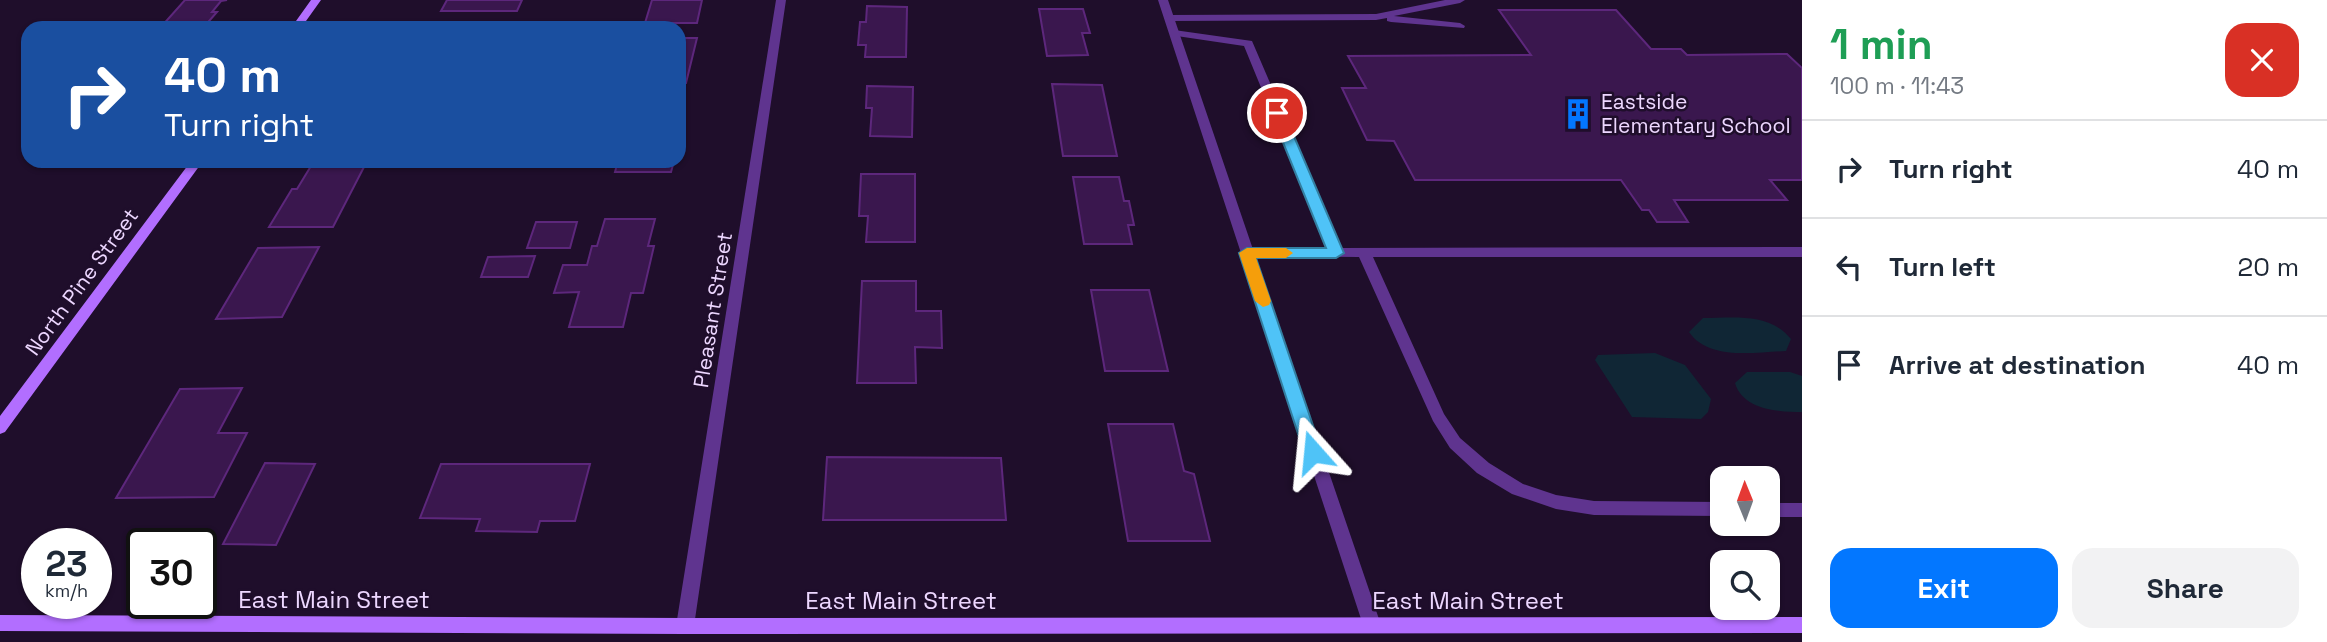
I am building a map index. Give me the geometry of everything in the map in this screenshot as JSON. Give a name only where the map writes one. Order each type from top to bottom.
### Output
[{"type":"street","points":[[301,21],[316,0]]},
{"type":"street","name":"Pleasant Street","points":[[685,626],[781,0]]},
{"type":"street","points":[[1163,0],[1372,625]]},
{"type":"street","points":[[1376,17],[1460,0]]},
{"type":"street","points":[[1169,18],[1376,17],[1460,26]]},
{"type":"street","points":[[1174,33],[1248,43],[1336,253]]},
{"type":"street","name":"North Pine Street","points":[[0,428],[192,168]]},
{"type":"street","points":[[1247,253],[1802,252]]},
{"type":"street","points":[[1364,253],[1437,417],[1455,443],[1483,468],[1518,489],[1556,502],[1594,508],[1710,509]]},
{"type":"street","points":[[1780,510],[1802,510]]},
{"type":"street","name":"East Main Street","points":[[0,622],[685,626],[1802,625]]},
{"type":"shaded area","points":[[1703,318],[1762,320],[1782,330],[1791,339],[1786,351],[1720,351],[1698,341],[1689,332]]},
{"type":"shaded area","points":[[1655,353],[1685,365],[1711,399],[1708,412],[1701,419],[1632,417],[1595,360],[1598,355]]},
{"type":"shaded area","points":[[1747,372],[1790,372],[1802,376],[1802,412],[1763,408],[1746,399],[1735,383]]},
{"type":"building","points":[[185,0],[227,0],[221,1],[212,12],[217,12],[209,21],[166,21]]},
{"type":"building","points":[[447,0],[522,0],[517,11],[441,11]]},
{"type":"building","points":[[652,0],[702,0],[697,23],[646,21]]},
{"type":"building","points":[[867,6],[907,7],[906,57],[865,57],[866,45],[858,45],[860,22],[866,22]]},
{"type":"building","points":[[1039,9],[1083,9],[1090,33],[1082,33],[1088,55],[1047,56]]},
{"type":"building","name":"Eastside Elementary School","points":[[1499,10],[1616,10],[1651,49],[1681,49],[1687,55],[1787,54],[1802,68],[1802,180],[1770,180],[1787,200],[1674,200],[1688,222],[1657,222],[1649,210],[1642,210],[1621,180],[1415,180],[1394,141],[1367,140],[1342,88],[1366,88],[1348,56],[1531,55]]},
{"type":"building","points":[[686,38],[697,38],[686,83]]},
{"type":"building","points":[[1052,84],[1102,85],[1117,156],[1063,156]]},
{"type":"building","points":[[867,86],[913,87],[912,137],[870,136],[872,108],[866,108]]},
{"type":"building","points":[[310,168],[363,168],[333,227],[269,227],[292,189],[297,189]]},
{"type":"building","points":[[616,168],[672,168],[671,172],[615,172]]},
{"type":"building","points":[[861,174],[915,174],[915,242],[866,242],[868,216],[859,216]]},
{"type":"building","points":[[1073,177],[1119,177],[1124,201],[1129,201],[1134,225],[1128,225],[1132,244],[1084,244]]},
{"type":"building","points":[[605,219],[655,219],[648,246],[654,246],[643,293],[631,293],[623,327],[569,327],[579,292],[554,293],[563,265],[587,265],[592,246],[597,246]]},
{"type":"building","points":[[536,222],[577,222],[570,248],[527,248]]},
{"type":"building","points":[[319,247],[282,317],[216,319],[258,248]]},
{"type":"building","points":[[535,256],[528,277],[481,277],[488,257]]},
{"type":"building","points":[[862,281],[916,281],[916,311],[941,311],[942,348],[915,347],[916,383],[857,383]]},
{"type":"building","points":[[1091,290],[1149,290],[1168,371],[1105,371]]},
{"type":"building","points":[[242,388],[218,433],[247,433],[214,497],[116,498],[180,389]]},
{"type":"building","points":[[1108,424],[1173,424],[1184,471],[1194,474],[1210,541],[1128,541]]},
{"type":"building","points":[[827,457],[1001,458],[1006,520],[823,520]]},
{"type":"building","points":[[265,463],[315,464],[276,545],[223,544]]},
{"type":"building","points":[[441,464],[590,464],[575,521],[540,521],[537,532],[476,531],[480,519],[420,518]]},
{"type":"slow traffic","points":[[1263,301],[1247,253],[1286,253]]},
{"type":"place","name":"Eastside Elementary School","points":[[1578,114]]},
{"type":"route","points":[[1277,113],[1336,253],[1247,253],[1313,452]]}]
